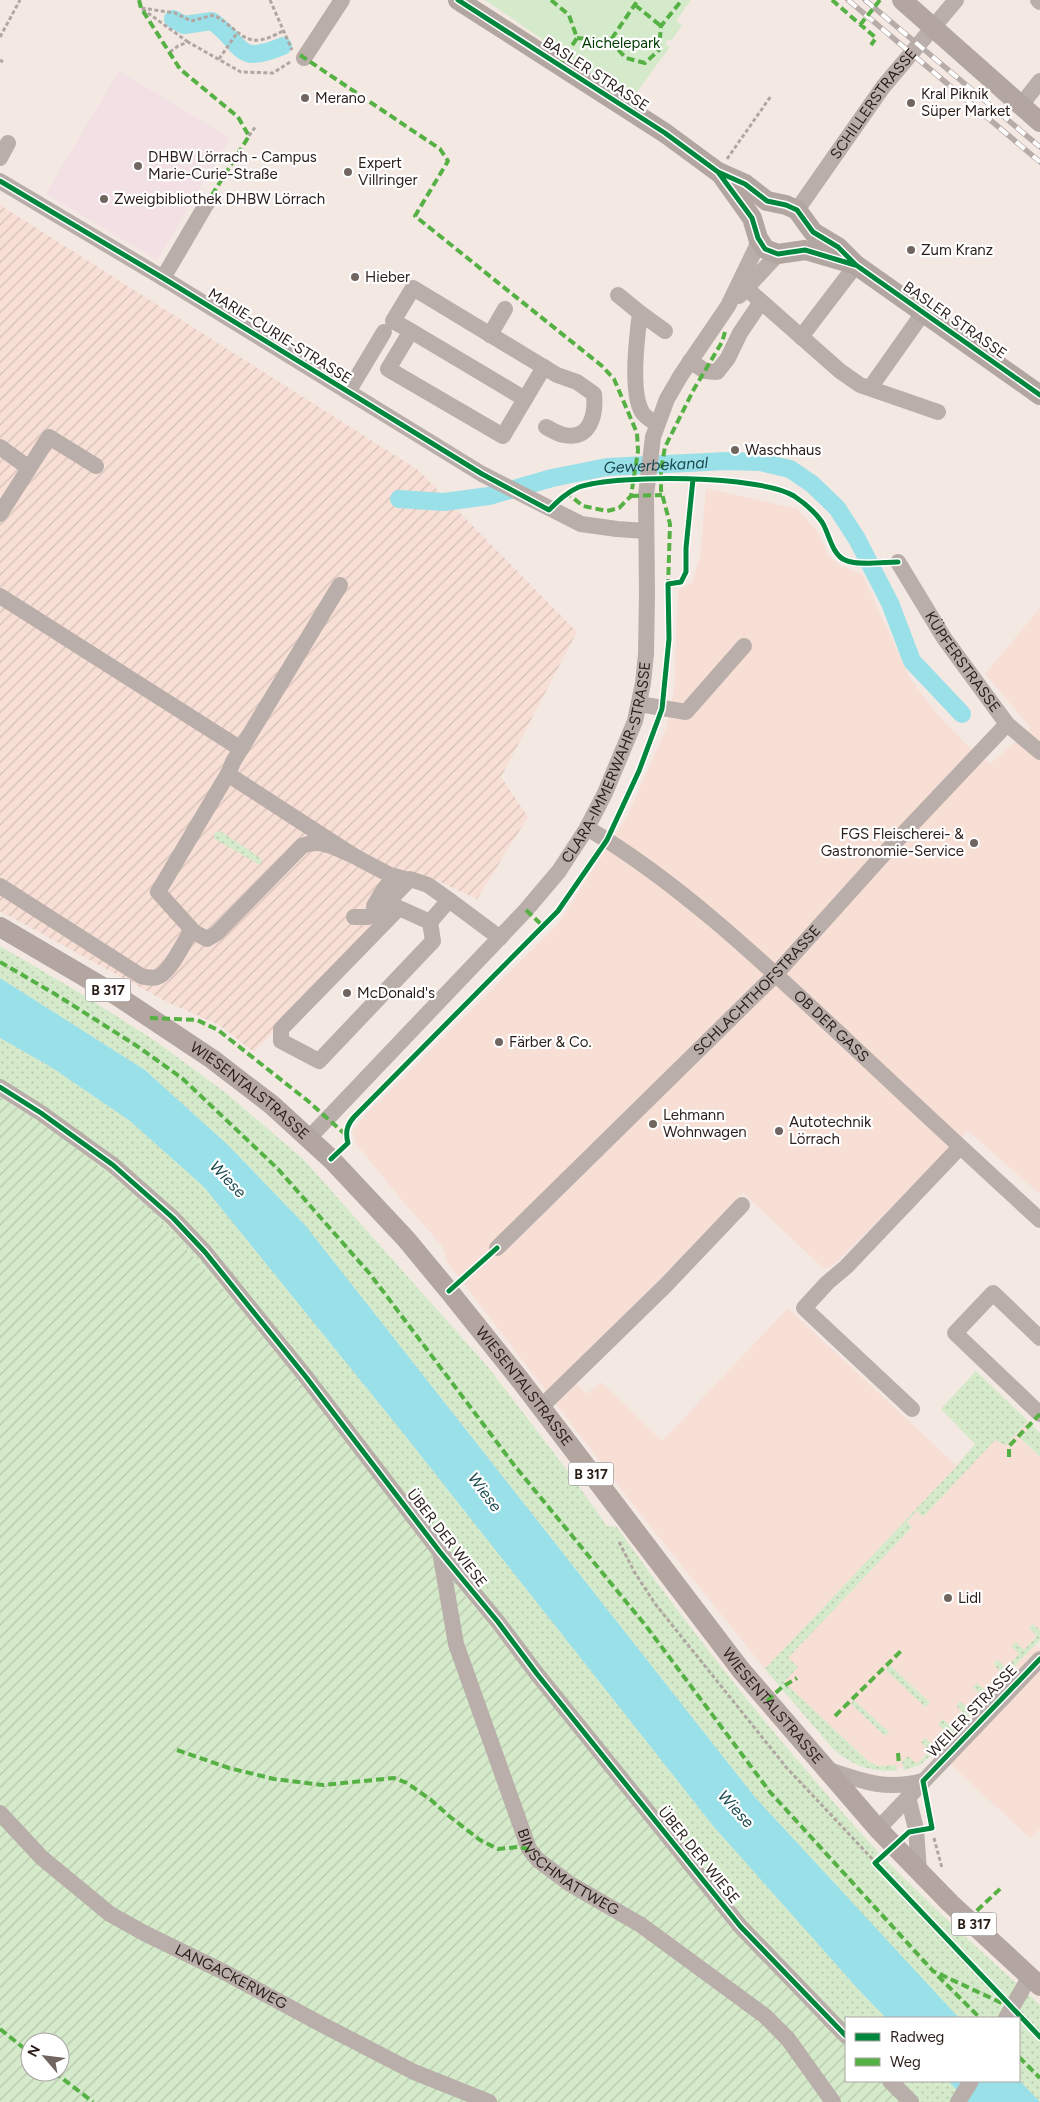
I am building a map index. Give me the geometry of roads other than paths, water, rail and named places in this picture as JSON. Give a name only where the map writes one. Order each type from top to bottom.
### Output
[{"type":"main road","name":"BASLER STRASSE","points":[[458,0],[664,133],[718,172],[745,184],[767,201],[794,212],[813,232],[838,246],[856,265],[1040,395]]},
{"type":"main road","points":[[902,0],[1040,122]]},
{"type":"main road","name":"BASLER STRASSE","points":[[718,172],[752,218],[757,234],[765,248],[785,253],[805,250],[856,265]]},
{"type":"main road","points":[[757,234],[759,218],[763,213],[794,212],[806,234],[804,239],[785,253]]},
{"type":"main road","name":"WIESENTALSTRASSE","points":[[0,927],[116,995],[212,1058],[272,1105],[309,1138],[406,1239],[541,1407],[741,1670],[826,1769],[878,1828],[950,1903],[1035,1981]]},
{"type":"street","points":[[298,57],[342,0]]},
{"type":"street","name":"SCHILLERSTRASSE","points":[[794,212],[878,94],[956,0]]},
{"type":"street","points":[[1021,105],[1040,81]]},
{"type":"street","points":[[0,158],[8,143]]},
{"type":"street","name":"MARIE-CURIE-STRASSE","points":[[0,181],[163,278],[482,474],[536,503],[581,524],[617,530],[646,531]]},
{"type":"street","points":[[163,278],[207,204]]},
{"type":"street","name":"CLARA-IMMERWAHR-STRASSE","points":[[309,1138],[500,938],[559,871],[587,828],[625,746],[639,704],[646,654],[646,490],[650,450],[657,424],[667,399],[690,361],[728,306],[756,248],[757,234]]},
{"type":"street","name":"CLARA-IMMERWAHR-STRASSE","points":[[728,306],[785,253]]},
{"type":"street","points":[[801,337],[856,265]]},
{"type":"street","points":[[525,399],[393,321],[413,288],[544,367],[589,389],[594,394],[596,407],[594,417],[589,426],[575,436],[565,436],[546,427]]},
{"type":"street","points":[[747,289],[840,371],[860,385],[938,412]]},
{"type":"street","points":[[618,295],[665,331]]},
{"type":"street","points":[[690,361],[705,370],[717,372],[728,358],[740,333],[761,302]]},
{"type":"street","points":[[490,335],[505,309]]},
{"type":"street","points":[[640,313],[635,355],[638,404],[643,415],[657,424]]},
{"type":"street","points":[[870,388],[923,313]]},
{"type":"street","points":[[348,392],[381,353],[384,332]]},
{"type":"street","points":[[411,332],[388,369],[503,436],[544,367]]},
{"type":"street","points":[[0,514],[49,437],[96,466]]},
{"type":"street","points":[[0,447],[29,468]]},
{"type":"street","name":"KÜPFERSTRASSE","points":[[898,562],[944,638],[1007,724],[1040,752]]},
{"type":"street","points":[[340,585],[241,749],[158,892],[194,932],[207,939],[217,934],[302,846],[313,842],[325,843],[354,856]]},
{"type":"street","points":[[0,596],[241,749]]},
{"type":"street","points":[[639,704],[686,712],[744,646]]},
{"type":"street","name":"SCHLACHTHOFSTRASSE","points":[[497,1248],[776,974],[884,854],[1007,724]]},
{"type":"street","points":[[229,772],[232,777],[354,856],[385,873],[428,885],[500,938]]},
{"type":"street","name":"OB DER GASS","points":[[587,828],[607,840],[691,902],[776,974],[1040,1220]]},
{"type":"street","points":[[0,886],[141,976],[156,978],[161,976],[190,933],[194,932]]},
{"type":"street","points":[[430,922],[399,908],[281,1029],[281,1041],[319,1061],[433,941],[430,922],[449,900]]},
{"type":"street","name":"ÜBER DER WIESE","points":[[0,1087],[41,1113],[113,1165],[173,1218],[205,1252],[306,1377],[440,1552],[740,1926],[845,2035]]},
{"type":"street","points":[[912,1409],[804,1308],[827,1282],[846,1267],[960,1147]]},
{"type":"street","points":[[541,1407],[665,1286],[742,1205]]},
{"type":"street","points":[[1040,1338],[993,1293],[955,1333],[1040,1414]]},
{"type":"street","name":"BINSCHMATTWEG","points":[[440,1552],[456,1644],[529,1849],[538,1860],[570,1884],[642,1925],[766,2016],[788,2038],[832,2102]]},
{"type":"street","name":"WEILER STRASSE","points":[[878,1828],[1040,1659]]},
{"type":"street","points":[[826,1769],[877,1785],[909,1785],[923,1781]]},
{"type":"street","points":[[908,1798],[916,1829],[919,1871]]},
{"type":"street","name":"LANGACKERWEG","points":[[0,1813],[42,1858],[118,1919],[414,2072],[490,2102]]},
{"type":"street","points":[[1009,2013],[1035,1981]]},
{"type":"street","points":[[891,2082],[911,2102]]},
{"type":"street","points":[[958,2102],[969,2082]]},
{"type":"water","name":"Wiese","points":[[0,978],[145,1070],[228,1145],[305,1225],[754,1796],[958,2017],[885,2017],[714,1827],[403,1433],[204,1187],[130,1121],[51,1067],[0,1038]]},
{"type":"water","points":[[1020,2081],[1040,2102],[968,2102],[949,2082]]},
{"type":"waterway","points":[[173,19],[184,25],[212,21],[236,45],[248,53],[268,52],[283,46]]},
{"type":"waterway","name":"Gewerbekanal","points":[[399,499],[444,502],[489,496],[552,478],[607,467],[727,461],[760,462],[790,469],[812,484],[837,508],[857,539],[890,603],[912,661],[962,714]]},
{"type":"railway","points":[[848,0],[1040,162]]},
{"type":"railway","points":[[865,0],[1040,147]]},
{"type":"place","name":"Merano","points":[[305,98]]},
{"type":"place","name":"Kral Piknik Süper Market","points":[[911,103]]},
{"type":"place","name":"DHBW Lörrach - Campus Marie-Curie-Straße","points":[[138,166]]},
{"type":"place","name":"Expert Villringer","points":[[348,172]]},
{"type":"place","name":"Zweigbibliothek DHBW Lörrach","points":[[104,199]]},
{"type":"place","name":"Zum Kranz","points":[[911,250]]},
{"type":"place","name":"Hieber","points":[[355,277]]},
{"type":"place","name":"Waschhaus","points":[[735,450]]},
{"type":"place","name":"FGS Fleischerei- & Gastronomie-Service","points":[[974,843]]},
{"type":"place","name":"McDonald's","points":[[347,993]]},
{"type":"place","name":"Färber & Co.","points":[[499,1042]]},
{"type":"place","name":"Lehmann Wohnwagen","points":[[653,1124]]},
{"type":"place","name":"Autotechnik Lörrach","points":[[779,1131]]},
{"type":"place","name":"Lidl","points":[[948,1598]]},
{"type":"park label","name":"Aichelepark","points":[[621,43]]}]
